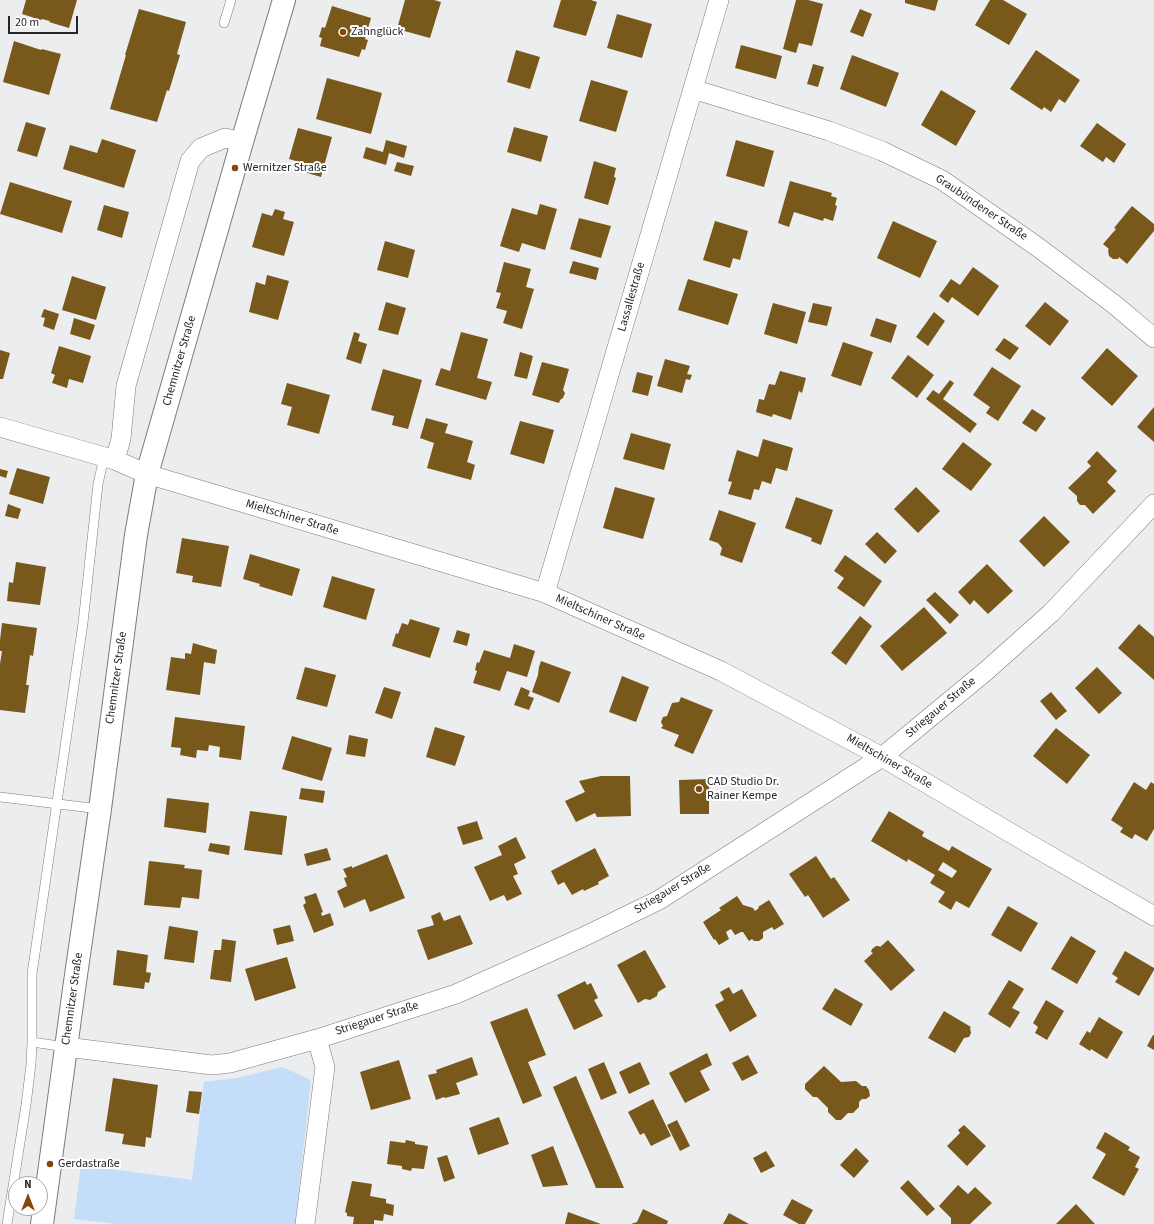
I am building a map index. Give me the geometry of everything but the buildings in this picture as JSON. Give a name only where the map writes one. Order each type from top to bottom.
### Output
[{"type":"main road","name":"Chemnitzer Straße","points":[[42,1224],[100,809],[136,535],[148,474],[242,142],[284,0]]},
{"type":"street","name":"Lassallestraße","points":[[545,593],[719,0]]},
{"type":"street","name":"Graubündener Straße","points":[[693,89],[829,131],[882,151],[942,180],[1039,248],[1115,305],[1154,338]]},
{"type":"street","points":[[110,459],[121,439],[126,386],[190,161],[201,148],[225,138],[242,142]]},
{"type":"street","name":"Mieltschiner Straße","points":[[0,427],[110,459],[148,474],[545,593],[721,671],[882,757],[1030,845],[1154,916]]},
{"type":"street","name":"Striegauer Straße","points":[[66,1047],[212,1065],[230,1063],[317,1039],[456,994],[581,938],[659,900],[882,757],[986,671],[1052,613],[1154,504]]},
{"type":"street","points":[[305,1224],[325,1067],[317,1039]]},
{"type":"lane","points":[[224,23],[231,0]]},
{"type":"lane","points":[[7,1224],[31,1064],[32,974],[83,623],[98,484],[110,459]]},
{"type":"lane","points":[[0,797],[100,809]]},
{"type":"lane","points":[[32,1042],[66,1047]]},
{"type":"shaded area","points":[[282,1067],[311,1080],[295,1224],[117,1224],[74,1219],[81,1165],[192,1180],[204,1082],[237,1078]]},
{"type":"place","name":"Zahnglück","points":[[343,32]]},
{"type":"place","name":"Wernitzer Straße","points":[[235,168]]},
{"type":"place","name":"CAD Studio Dr. Rainer Kempe","points":[[699,789]]},
{"type":"place","name":"Gerdastraße","points":[[50,1164]]}]
